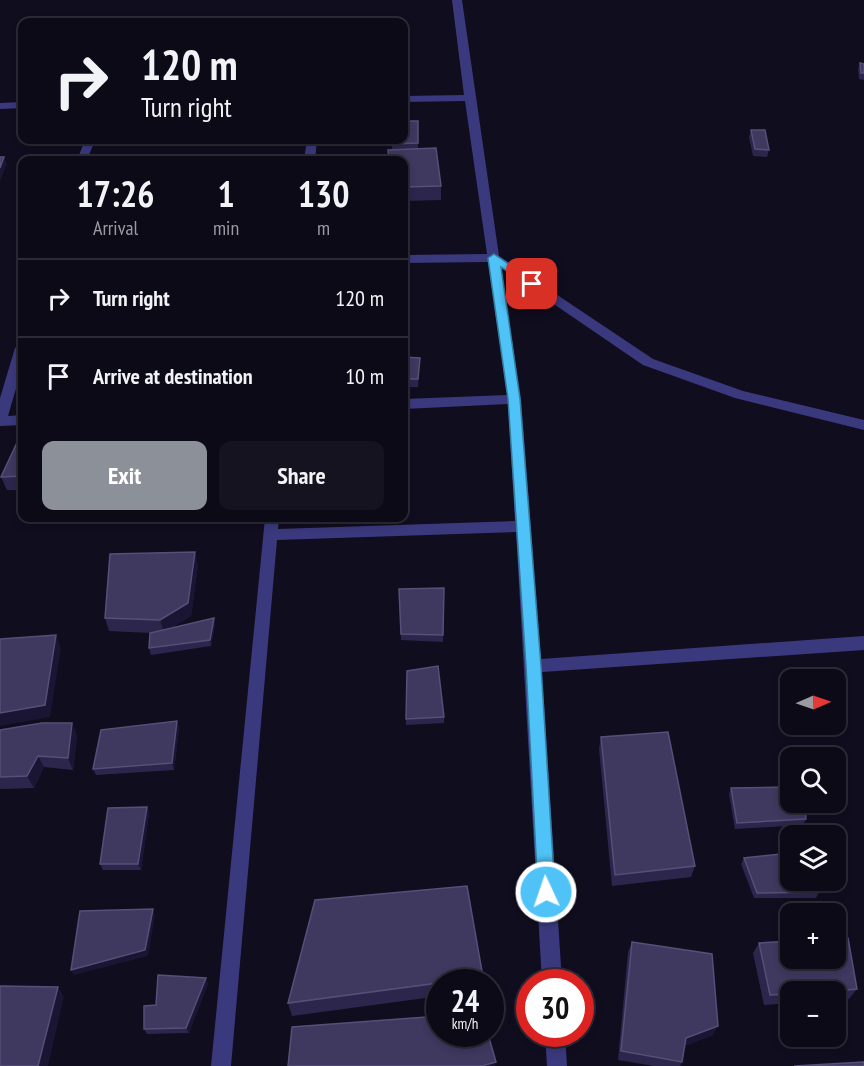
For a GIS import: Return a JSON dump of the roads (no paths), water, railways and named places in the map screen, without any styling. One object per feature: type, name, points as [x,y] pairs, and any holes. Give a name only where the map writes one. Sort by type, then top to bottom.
[{"type":"street","points":[[457,0],[514,399],[551,969]]},
{"type":"street","points":[[408,99],[470,98]]},
{"type":"street","points":[[0,106],[18,105]]},
{"type":"street","points":[[408,260],[494,258],[648,362],[740,395],[864,425]]},
{"type":"street","points":[[18,361],[0,421],[18,420]]},
{"type":"street","points":[[408,404],[514,399]]},
{"type":"street","points":[[221,1066],[271,526],[521,526]]},
{"type":"street","points":[[533,666],[864,643]]},
{"type":"street","points":[[556,1047],[557,1066]]}]
